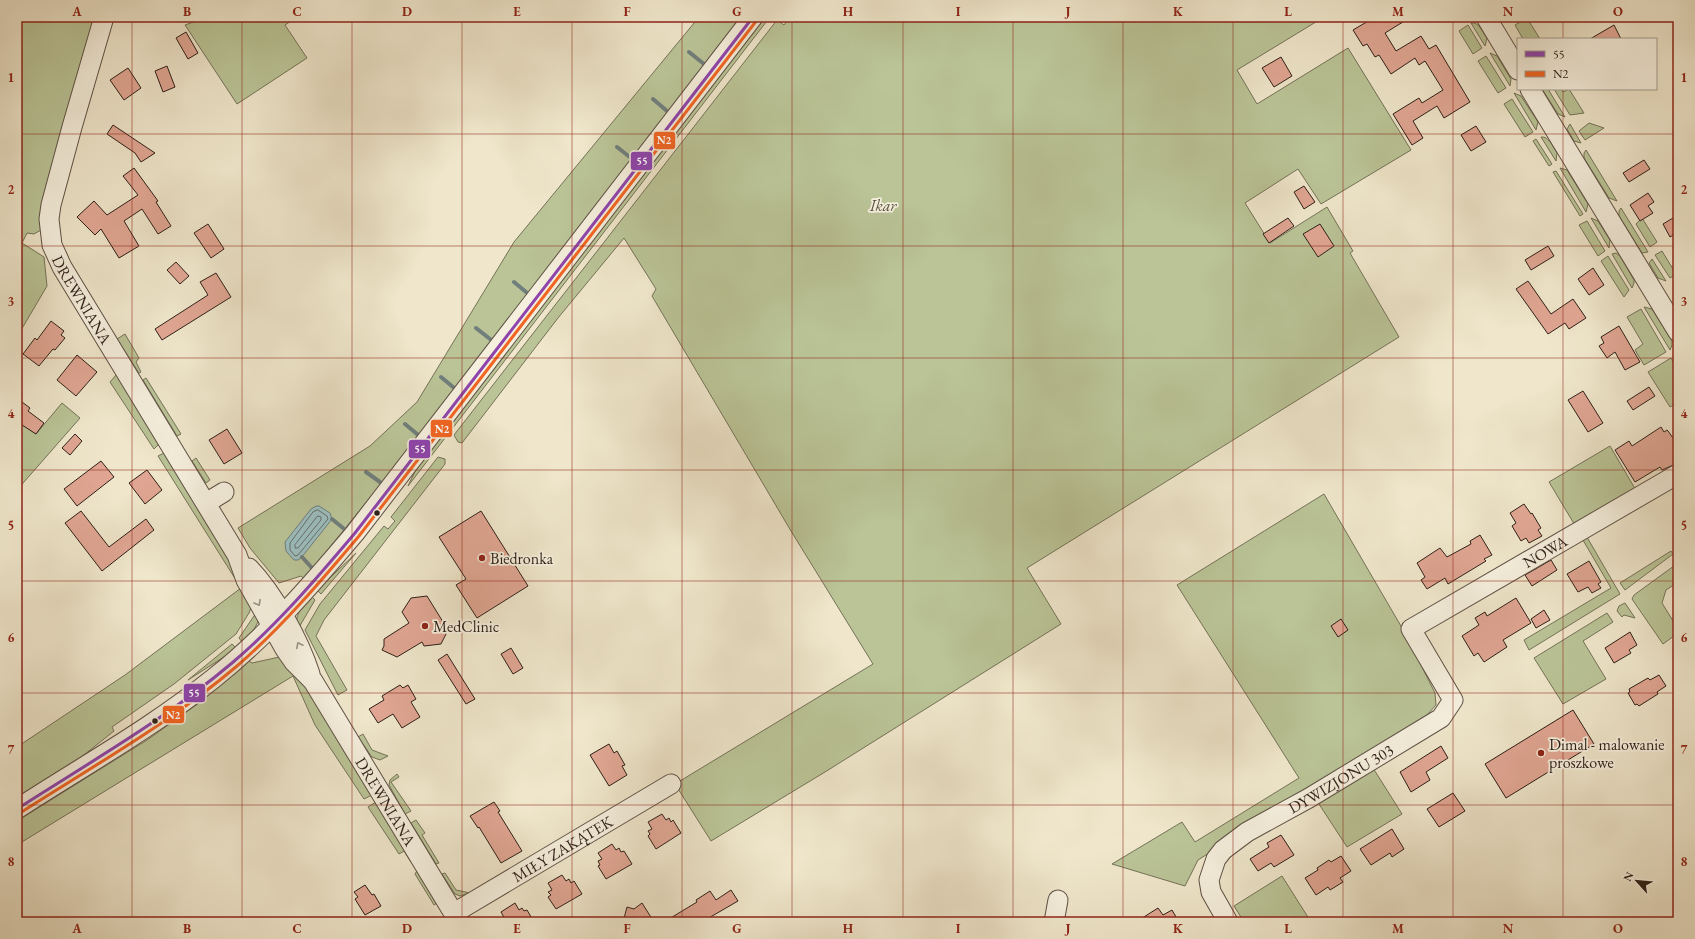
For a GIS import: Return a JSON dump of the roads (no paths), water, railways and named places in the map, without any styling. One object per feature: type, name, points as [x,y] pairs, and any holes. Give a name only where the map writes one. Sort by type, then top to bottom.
[{"type":"street","name":"DREWNIANA","points":[[104,17],[51,205],[49,218],[52,244],[62,267],[237,555],[256,575],[277,621],[305,656],[313,681],[457,918]]},
{"type":"street","points":[[17,809],[118,746],[179,705],[230,665],[277,621],[355,533],[753,17]]},
{"type":"street","points":[[1486,17],[1517,68]]},
{"type":"street","points":[[1531,90],[1678,332]]},
{"type":"street","name":"NOWA","points":[[1453,700],[1411,629],[1678,474]]},
{"type":"street","points":[[206,503],[224,492]]},
{"type":"street","name":"DYWIZJONU 303","points":[[1228,922],[1211,892],[1209,880],[1216,859],[1223,850],[1247,832],[1309,798],[1442,718],[1453,700]]},
{"type":"street","name":"MIŁY ZAKĄTEK","points":[[457,918],[671,784]]},
{"type":"street","points":[[1054,922],[1058,900]]},
{"type":"water","points":[[319,506],[330,513],[332,519],[301,558],[294,560],[286,551],[285,542],[311,509]]},
{"type":"waterway","points":[[689,52],[704,64]]},
{"type":"waterway","points":[[653,99],[667,111]]},
{"type":"waterway","points":[[617,147],[631,158]]},
{"type":"waterway","points":[[514,282],[526,292]]},
{"type":"waterway","points":[[476,328],[490,339]]},
{"type":"waterway","points":[[441,377],[453,387]]},
{"type":"waterway","points":[[405,424],[417,434]]},
{"type":"waterway","points":[[366,472],[380,482]]},
{"type":"waterway","points":[[332,519],[343,528]]},
{"type":"waterway","points":[[302,557],[312,568]]},
{"type":"place","name":"Biedronka","points":[[482,558]]},
{"type":"place","name":"MedClinic","points":[[425,626]]},
{"type":"place","name":"Dimal - malowanie proszkowe","points":[[1541,753]]},
{"type":"park label","name":"Ikar","points":[[883,205]]}]
